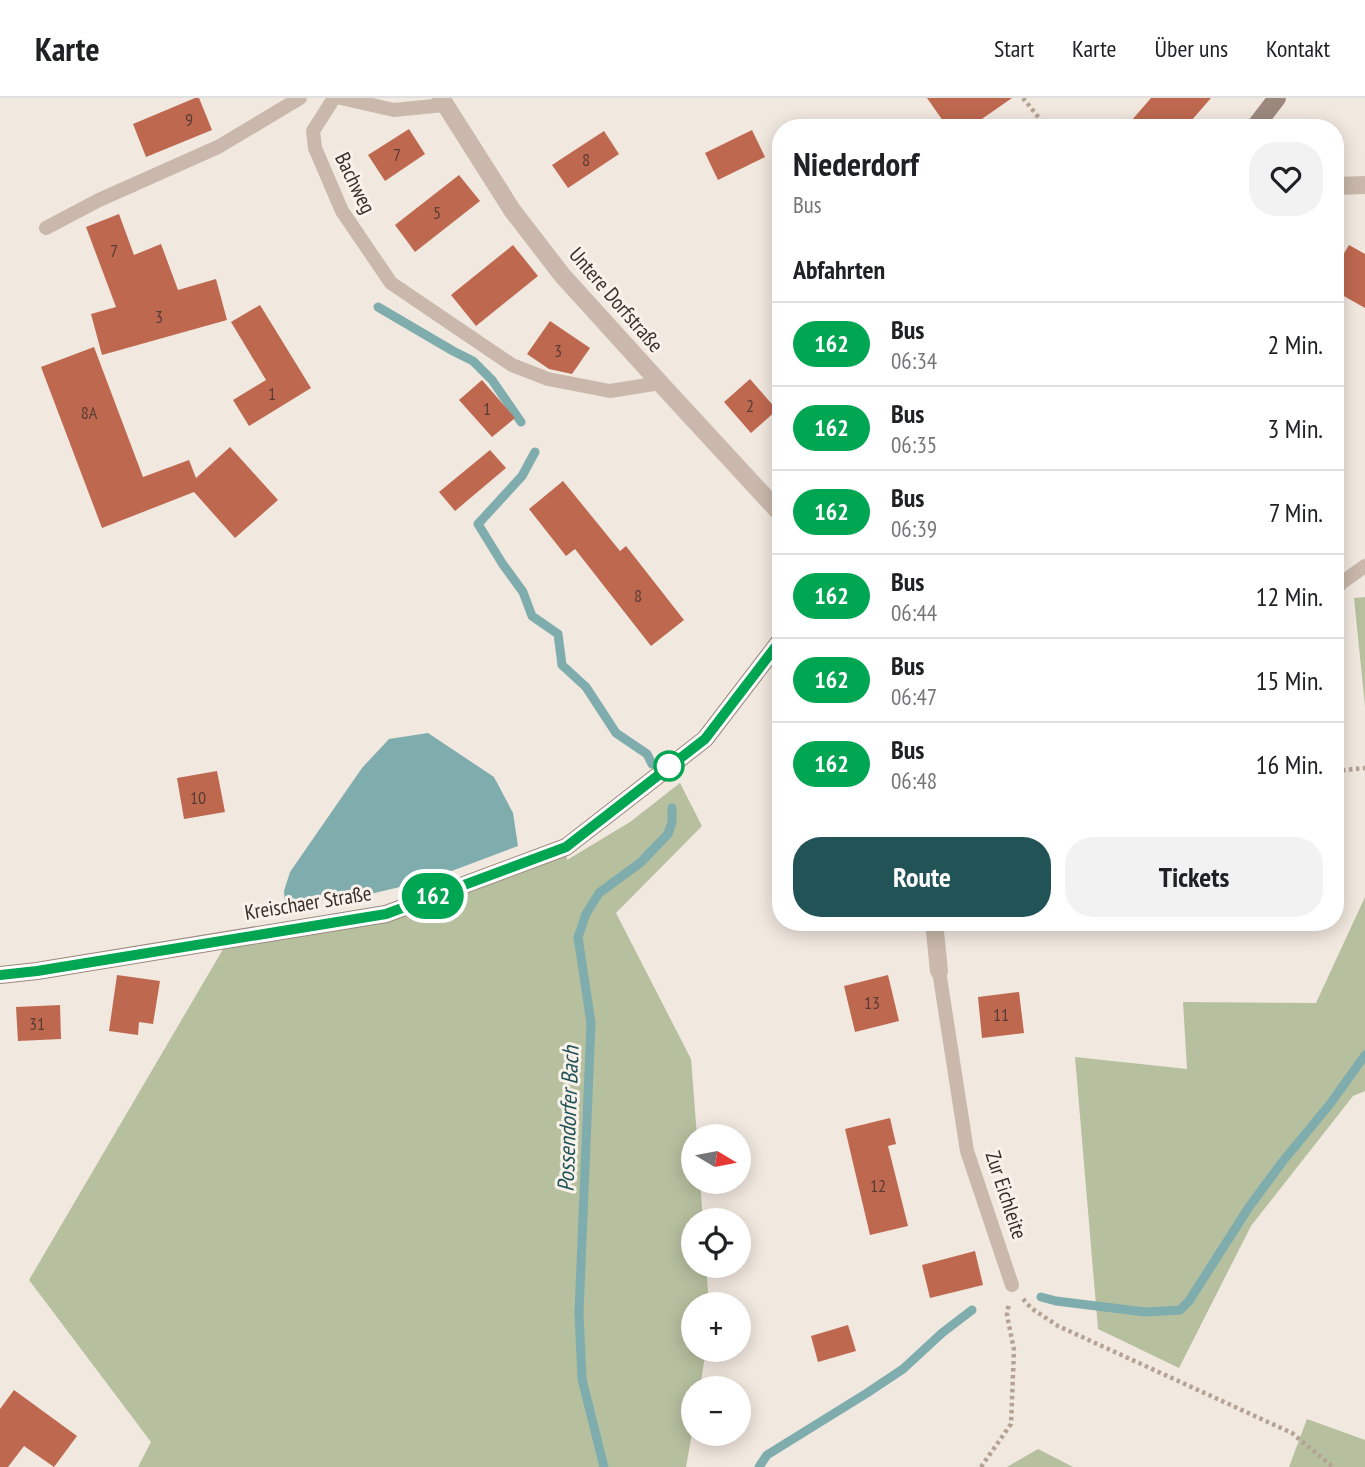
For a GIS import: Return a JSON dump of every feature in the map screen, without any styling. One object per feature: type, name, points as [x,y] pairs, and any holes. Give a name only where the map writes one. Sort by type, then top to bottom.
[{"type":"main road","points":[[1261,119],[1277,98]]},
{"type":"main road","name":"Kreischaer Straße","points":[[0,975],[386,914],[566,847],[705,739],[772,651]]},
{"type":"street","name":"Untere Dorfstraße","points":[[442,102],[512,210],[562,275],[772,504]]},
{"type":"street","points":[[1344,186],[1365,185]]},
{"type":"street","name":"Zur Eichleite","points":[[935,931],[939,971]]},
{"type":"lane","points":[[46,228],[99,200],[218,147],[300,98]]},
{"type":"lane","name":"Bachweg","points":[[334,98],[313,131],[315,148],[342,211],[391,282],[512,365],[548,379],[610,391],[660,383]]},
{"type":"lane","points":[[341,98],[394,110],[442,102]]},
{"type":"lane","points":[[1344,580],[1365,566]]},
{"type":"lane","name":"Zur Eichleite","points":[[939,971],[967,1151],[1012,1285]]},
{"type":"path","points":[[1023,98],[1040,119]]},
{"type":"path","points":[[1344,770],[1365,768]]},
{"type":"path","points":[[1012,1285],[1031,1308],[1058,1326],[1292,1433],[1333,1467]]},
{"type":"path","points":[[982,1467],[1011,1424],[1014,1350],[1007,1315],[1012,1285]]},
{"type":"green space","points":[[1365,597],[1365,706],[1354,598]]},
{"type":"green space","points":[[680,783],[702,826],[616,913],[691,1059],[696,1124],[681,1124],[681,1194],[701,1194],[702,1208],[681,1208],[681,1278],[707,1278],[708,1292],[681,1292],[681,1362],[704,1362],[702,1376],[681,1376],[681,1446],[690,1446],[686,1467],[138,1467],[151,1442],[29,1280],[229,939],[386,914],[566,847],[567,860],[630,822]]},
{"type":"green space","points":[[1365,897],[1365,1091],[1353,1096],[1251,1226],[1179,1368],[1098,1329],[1075,1057],[1187,1069],[1183,1002],[1316,1003]]},
{"type":"green space","points":[[1307,1419],[1365,1440],[1365,1467],[1289,1467]]},
{"type":"green space","points":[[1038,1449],[1073,1467],[1007,1467]]},
{"type":"water","points":[[428,733],[494,777],[513,813],[518,846],[425,881],[362,896],[285,904],[284,891],[290,872],[362,768],[389,739]]},
{"type":"building","points":[[199,98],[212,130],[146,157],[133,124]]},
{"type":"building","points":[[927,98],[1012,98],[982,119],[942,119]]},
{"type":"building","points":[[1151,98],[1211,98],[1193,119],[1133,119]]},
{"type":"building","points":[[409,129],[425,154],[385,181],[368,155]]},
{"type":"building","points":[[752,130],[765,157],[718,180],[705,153]]},
{"type":"building","points":[[604,131],[619,154],[568,188],[552,165]]},
{"type":"building","points":[[459,175],[480,201],[415,252],[395,225]]},
{"type":"building","points":[[119,214],[134,255],[161,244],[178,290],[216,279],[227,320],[102,355],[91,314],[116,307],[86,227]]},
{"type":"building","points":[[513,245],[538,276],[476,326],[451,295]]},
{"type":"building","points":[[1349,245],[1365,254],[1365,308],[1344,296],[1344,253]]},
{"type":"building","points":[[260,305],[311,388],[249,426],[233,400],[266,380],[231,322]]},
{"type":"building","points":[[550,321],[590,348],[572,374],[549,369],[527,354]]},
{"type":"building","points":[[94,347],[143,477],[189,460],[196,478],[230,447],[278,500],[235,538],[194,492],[102,528],[41,367]]},
{"type":"building","points":[[750,379],[772,404],[772,414],[751,433],[724,402]]},
{"type":"building","points":[[482,380],[515,418],[492,437],[459,400]]},
{"type":"building","points":[[490,450],[506,468],[455,511],[439,492]]},
{"type":"building","points":[[563,481],[620,551],[626,546],[684,620],[651,646],[575,549],[566,556],[529,509]]},
{"type":"building","points":[[217,771],[225,812],[184,819],[177,778]]},
{"type":"building","points":[[117,975],[160,981],[153,1024],[139,1022],[138,1035],[109,1031]]},
{"type":"building","points":[[888,975],[899,1021],[855,1032],[844,986]]},
{"type":"building","points":[[1019,992],[1024,1033],[982,1038],[978,997]]},
{"type":"building","points":[[60,1005],[61,1039],[18,1041],[16,1007]]},
{"type":"building","points":[[890,1118],[896,1144],[888,1146],[908,1226],[870,1235],[845,1129]]},
{"type":"building","points":[[975,1251],[983,1285],[930,1298],[922,1265]]},
{"type":"building","points":[[848,1325],[856,1351],[818,1362],[811,1336]]},
{"type":"building","points":[[14,1390],[77,1436],[54,1467],[24,1446],[8,1467],[0,1467],[0,1409]]},
{"type":"waterway","name":"Possendorfer Bach","points":[[378,307],[473,361],[492,380],[521,422]]},
{"type":"waterway","name":"Possendorfer Bach","points":[[535,452],[522,476],[478,524],[523,592],[532,616],[558,634],[562,665],[586,687],[616,733],[647,754],[652,764]]},
{"type":"waterway","name":"Possendorfer Bach","points":[[604,1467],[582,1379],[579,1313],[591,1023],[578,937],[586,914],[599,893],[640,863],[668,834],[672,822],[672,808]]},
{"type":"waterway","points":[[1041,1297],[1145,1312],[1180,1310],[1189,1301],[1249,1207],[1365,1055]]},
{"type":"waterway","points":[[759,1467],[767,1455],[903,1369],[972,1310]]},
{"type":"bus line","name":"162","points":[[0,975],[386,914],[566,847],[705,739],[772,651]]}]
